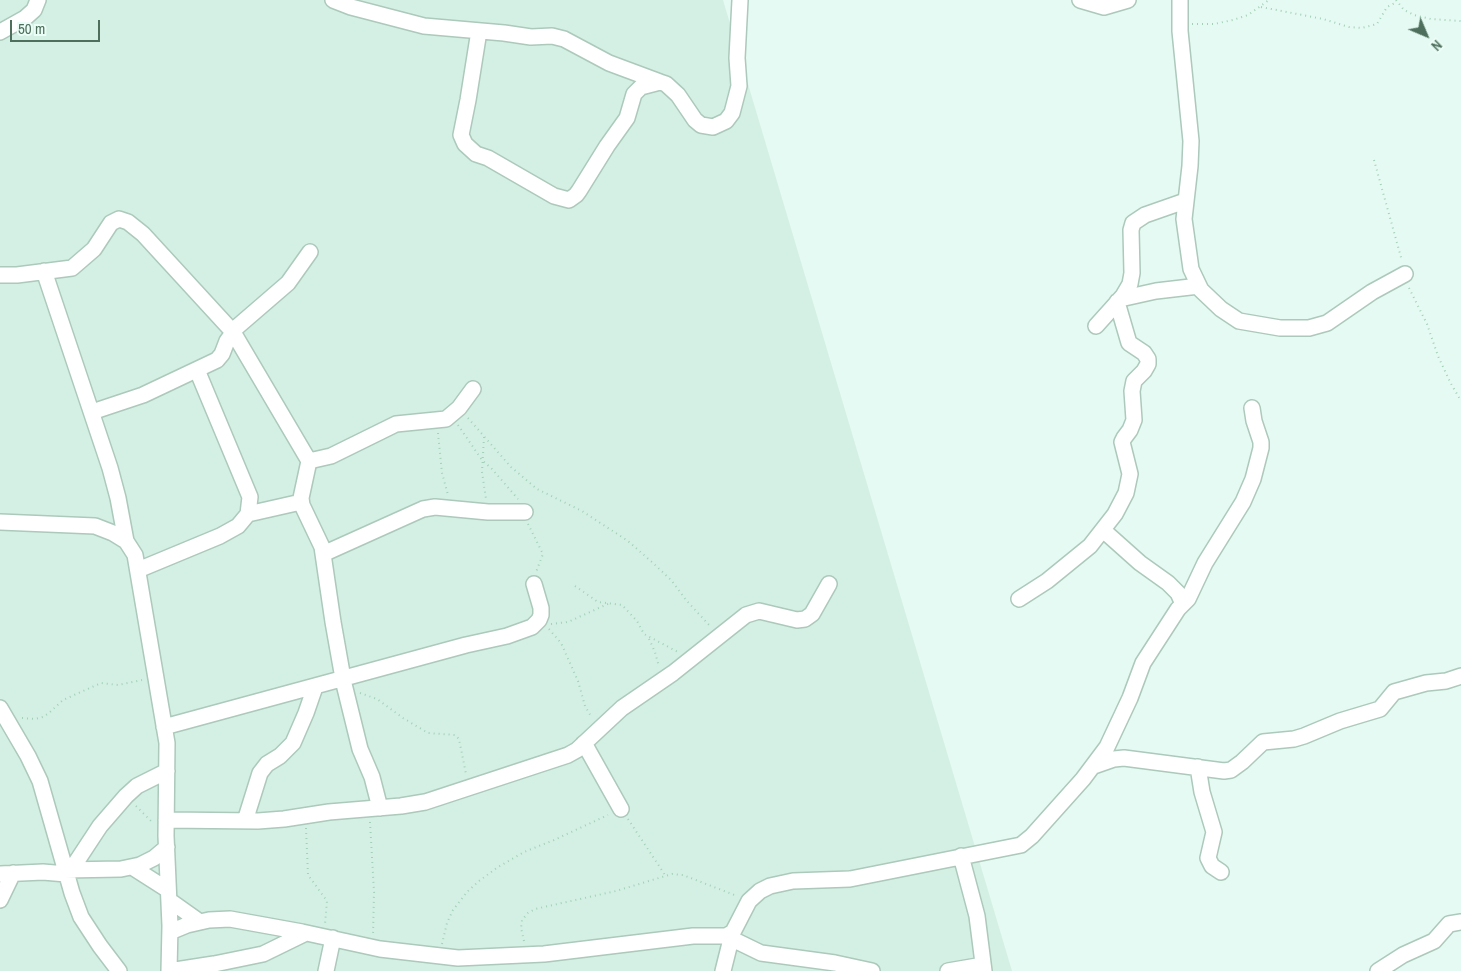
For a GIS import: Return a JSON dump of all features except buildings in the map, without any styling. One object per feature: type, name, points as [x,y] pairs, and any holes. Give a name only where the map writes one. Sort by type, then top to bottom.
[{"type":"street","points":[[0,32],[25,18],[34,10],[38,0]]},
{"type":"street","points":[[332,0],[351,8],[424,26],[479,30],[531,37],[552,36],[564,39],[610,63],[666,84],[673,90],[695,120],[701,125],[712,127],[726,121],[732,113],[739,86],[737,58],[740,0]]},
{"type":"street","points":[[1080,0],[1104,7],[1128,0]]},
{"type":"street","points":[[1180,0],[1180,24],[1191,140],[1184,219],[1187,252],[1191,270],[1199,286],[1221,309],[1239,321],[1294,329],[1309,328],[1327,323],[1372,292],[1405,274]]},
{"type":"street","points":[[479,30],[461,134],[465,144],[476,154],[488,158],[561,199],[571,199],[579,191],[627,118],[636,91],[641,87],[660,82]]},
{"type":"street","points":[[1096,326],[1119,301],[1130,284],[1133,223],[1145,215],[1185,201]]},
{"type":"street","points":[[0,275],[17,275],[72,268],[94,249],[111,223],[119,219],[128,222],[143,234],[233,332],[309,461],[300,498],[322,547],[343,682],[360,749],[372,777],[375,808]]},
{"type":"street","points":[[92,412],[143,395],[217,360],[222,354],[226,341],[237,327],[288,283],[310,252]]},
{"type":"street","points":[[44,271],[110,468],[126,541]]},
{"type":"street","points":[[1132,273],[1156,291]]},
{"type":"street","points":[[1119,301],[1156,291],[1199,286]]},
{"type":"street","points":[[1019,599],[1046,581],[1090,546],[1115,514],[1126,493],[1130,474],[1122,442],[1134,420],[1132,391],[1134,381],[1148,364],[1146,355],[1127,340],[1119,301]]},
{"type":"street","points":[[138,570],[220,536],[238,526],[248,514],[250,498],[197,370]]},
{"type":"street","points":[[309,461],[331,456],[396,424],[449,415],[473,389]]},
{"type":"street","points":[[723,971],[728,937],[733,932],[749,901],[760,891],[770,886],[793,881],[850,880],[1021,845],[1044,823],[1094,766],[1111,738],[1130,698],[1143,663],[1188,599],[1205,563],[1243,502],[1254,479],[1261,448],[1252,408]]},
{"type":"street","points":[[248,514],[301,502]]},
{"type":"street","points":[[323,554],[423,509],[435,507],[488,512],[525,512]]},
{"type":"street","points":[[106,530],[122,516]]},
{"type":"street","points":[[0,522],[95,526],[113,533],[126,541],[136,555],[167,743],[166,820],[170,932],[169,971],[262,954],[306,933]]},
{"type":"street","points":[[1103,530],[1140,563],[1168,583],[1178,593],[1183,604]]},
{"type":"street","points":[[164,727],[260,700],[343,682],[466,645],[507,636],[532,627],[541,616],[541,608],[534,584]]},
{"type":"street","points":[[166,820],[245,821],[306,817],[329,812],[425,802],[568,755],[577,750],[622,708],[660,682],[736,622],[752,612],[765,611],[797,620],[806,618],[812,614],[829,584]]},
{"type":"street","points":[[1094,766],[1114,759],[1124,758],[1224,771],[1231,770],[1263,742],[1294,739],[1304,736],[1340,721],[1380,709],[1394,692],[1461,676]]},
{"type":"street","points":[[245,821],[260,773],[267,764],[280,756],[293,743],[315,687]]},
{"type":"street","points":[[2,711],[7,733],[40,781],[81,917],[119,971]]},
{"type":"street","points":[[584,743],[621,809]]},
{"type":"street","points":[[1198,767],[1202,792],[1214,832],[1208,858],[1212,866],[1221,872]]},
{"type":"street","points":[[67,871],[100,826],[126,796],[137,786],[167,771]]},
{"type":"street","points":[[0,900],[6,874],[122,869],[140,864],[167,849]]},
{"type":"street","points":[[948,971],[984,968],[977,916],[961,856]]},
{"type":"street","points":[[140,864],[168,895],[200,922]]},
{"type":"street","points":[[742,915],[750,949]]},
{"type":"street","points":[[170,932],[200,922],[230,919],[373,947],[440,964],[458,958],[488,964],[527,955],[693,936],[728,937],[750,949],[798,965],[835,964],[872,971]]},
{"type":"street","points":[[1378,971],[1403,955],[1434,941],[1449,924],[1461,922]]},
{"type":"street","points":[[326,971],[328,938]]},
{"type":"path","points":[[1180,24],[1214,24],[1233,20],[1248,15],[1269,0]]},
{"type":"path","points":[[1261,7],[1323,19],[1349,27],[1362,28],[1376,24],[1389,4],[1397,1],[1404,10],[1414,15],[1431,19],[1461,21]]},
{"type":"path","points":[[449,415],[484,437],[511,467],[537,489],[582,511],[634,547],[672,581],[708,624],[723,634]]},
{"type":"path","points":[[449,415],[482,460],[520,502],[533,536],[543,554],[535,573],[534,584]]},
{"type":"path","points":[[449,415],[442,473],[450,508]]},
{"type":"path","points":[[484,437],[482,460],[483,488],[488,512]]},
{"type":"path","points":[[575,586],[598,602],[612,602],[622,605],[637,621],[644,634],[691,658]]},
{"type":"path","points":[[599,728],[589,714],[578,682],[560,643],[545,625],[568,622],[612,602]]},
{"type":"path","points":[[648,637],[658,664],[660,682]]},
{"type":"path","points":[[2,711],[35,719],[49,713],[63,700],[100,684],[118,686],[156,675]]},
{"type":"path","points":[[343,682],[364,695],[377,699],[428,733],[451,734],[457,737],[469,788]]},
{"type":"path","points":[[126,796],[167,849]]},
{"type":"path","points":[[373,947],[375,808]]},
{"type":"path","points":[[440,964],[443,937],[453,910],[467,892],[479,881],[524,852],[621,809],[665,875]]},
{"type":"path","points":[[306,817],[308,875],[327,901],[328,938]]},
{"type":"path","points":[[527,955],[522,920],[528,912],[616,891],[665,875],[683,875],[749,901]]},
{"type":"shaded area","points":[[0,0],[723,0],[1012,971],[0,971]]}]
